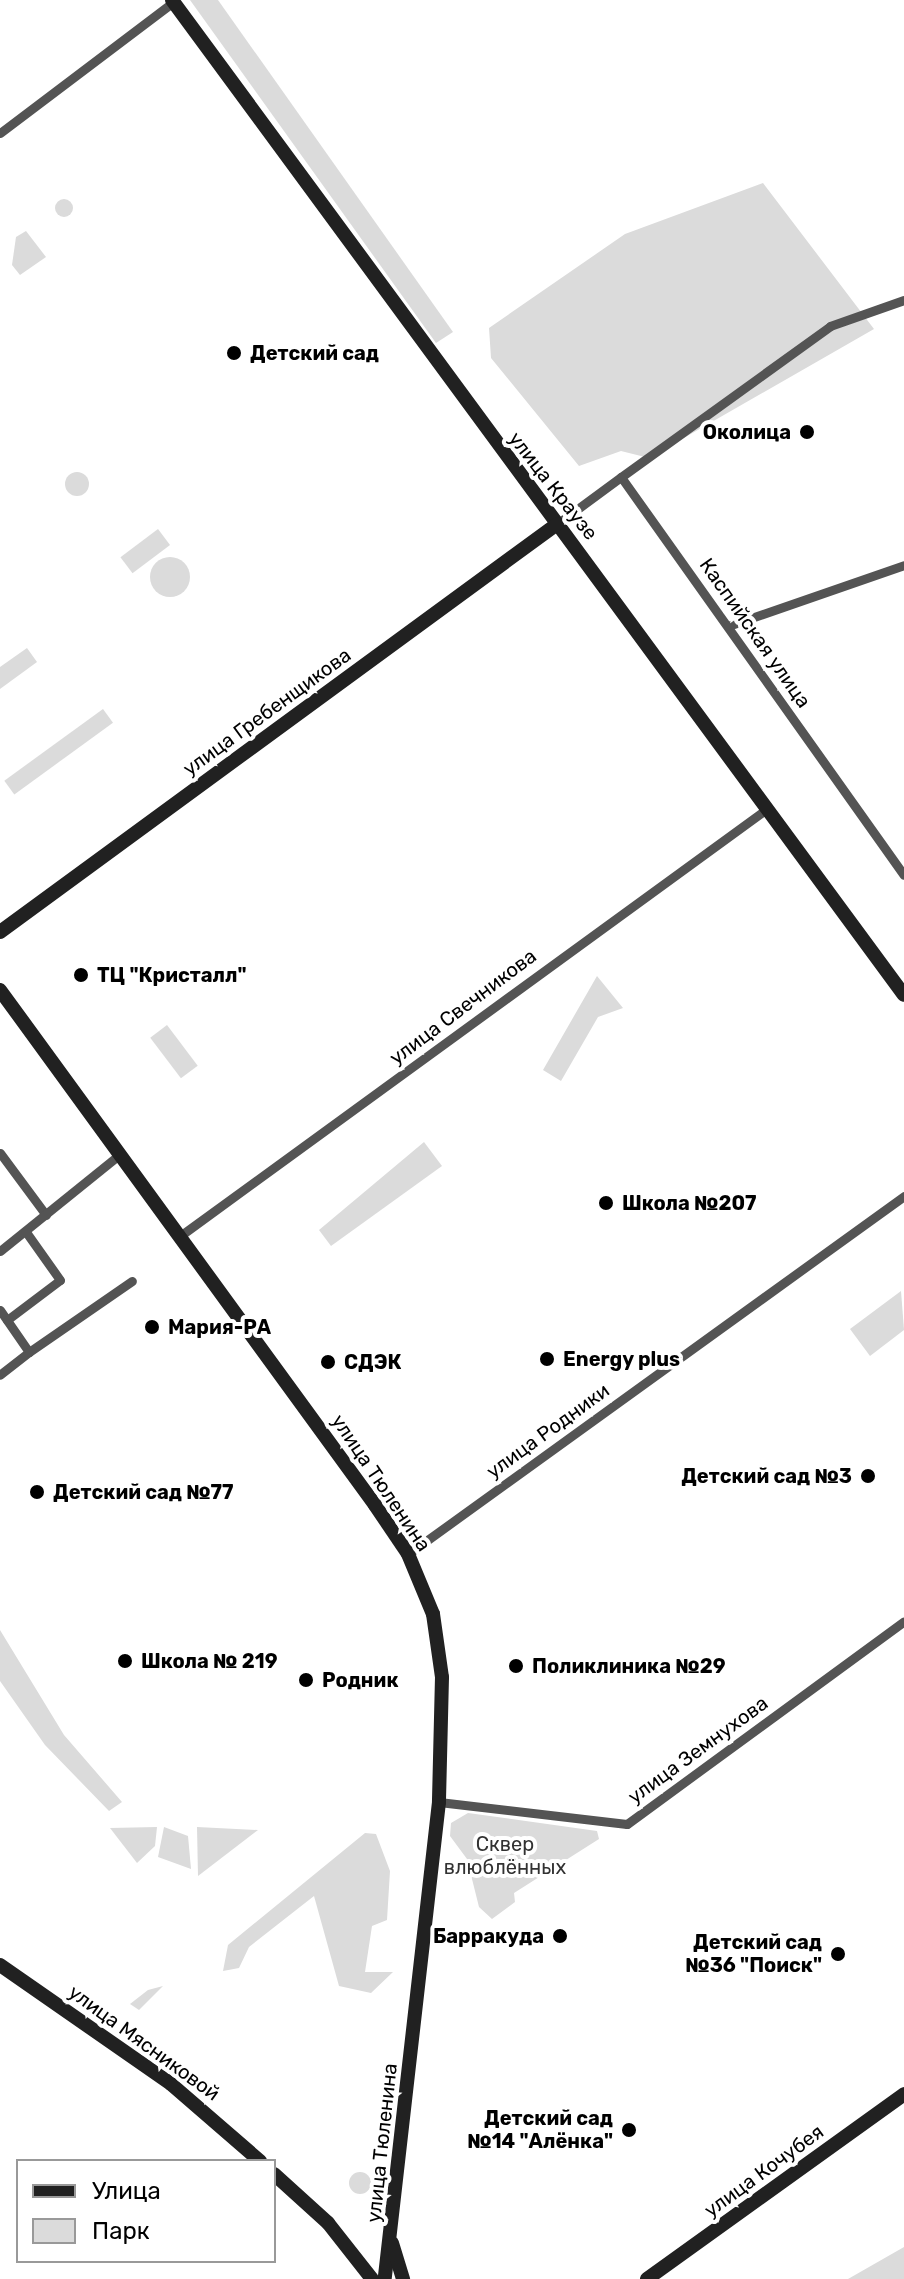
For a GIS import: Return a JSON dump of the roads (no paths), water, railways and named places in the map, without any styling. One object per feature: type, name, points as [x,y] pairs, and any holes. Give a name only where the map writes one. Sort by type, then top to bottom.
[{"type":"street","points":[[0,133],[172,1]]},
{"type":"street","name":"улица Краузе","points":[[172,1],[904,995]]},
{"type":"street","points":[[557,524],[830,326],[904,300]]},
{"type":"street","name":"Каспийская улица","points":[[621,477],[904,875]]},
{"type":"street","name":"улица Гребенщикова","points":[[0,932],[557,524]]},
{"type":"street","points":[[728,626],[904,565]]},
{"type":"street","name":"улица Свечникова","points":[[180,1236],[768,807]]},
{"type":"street","name":"улица Тюленина","points":[[0,990],[408,1554],[433,1614],[442,1677],[439,1802],[391,2239]]},
{"type":"street","points":[[0,1153],[46,1215]]},
{"type":"street","points":[[0,1251],[120,1154]]},
{"type":"street","name":"улица Родники","points":[[408,1554],[904,1196]]},
{"type":"street","points":[[7,1320],[60,1280],[26,1232]]},
{"type":"street","points":[[0,1375],[29,1352],[47,1347],[132,1281]]},
{"type":"street","points":[[0,1310],[29,1352]]},
{"type":"street","name":"улица Земнухова","points":[[439,1802],[627,1824],[904,1621]]},
{"type":"street","name":"улица Мясниковой","points":[[0,1965],[171,2084],[258,2159]]},
{"type":"street","name":"улица Кочубея","points":[[647,2279],[904,2094]]},
{"type":"street","points":[[276,2176],[328,2223],[372,2279]]},
{"type":"street","points":[[385,2279],[391,2239]]},
{"type":"street","points":[[391,2239],[403,2279]]},
{"type":"place","name":"Детский сад","points":[[234,353]]},
{"type":"place","name":"Околица","points":[[807,432]]},
{"type":"place","name":"ТЦ \"Кристалл\"","points":[[81,975]]},
{"type":"place","name":"Школа №207","points":[[606,1203]]},
{"type":"place","name":"Мария-РА","points":[[152,1327]]},
{"type":"place","name":"Energy plus","points":[[547,1359]]},
{"type":"place","name":"СДЭК","points":[[328,1362]]},
{"type":"place","name":"Детский сад №3","points":[[868,1476]]},
{"type":"place","name":"Детский сад №77","points":[[37,1492]]},
{"type":"place","name":"Школа № 219","points":[[125,1661]]},
{"type":"place","name":"Поликлиника №29","points":[[516,1666]]},
{"type":"place","name":"Родник","points":[[306,1680]]},
{"type":"place","name":"Барракуда","points":[[560,1936]]},
{"type":"place","name":"Детский сад №36 \"Поиск\"","points":[[838,1954]]},
{"type":"place","name":"Детский сад №14 \"Алёнка\"","points":[[629,2130]]},
{"type":"park label","name":"Сквер влюблённых","points":[[505,1856]]}]
